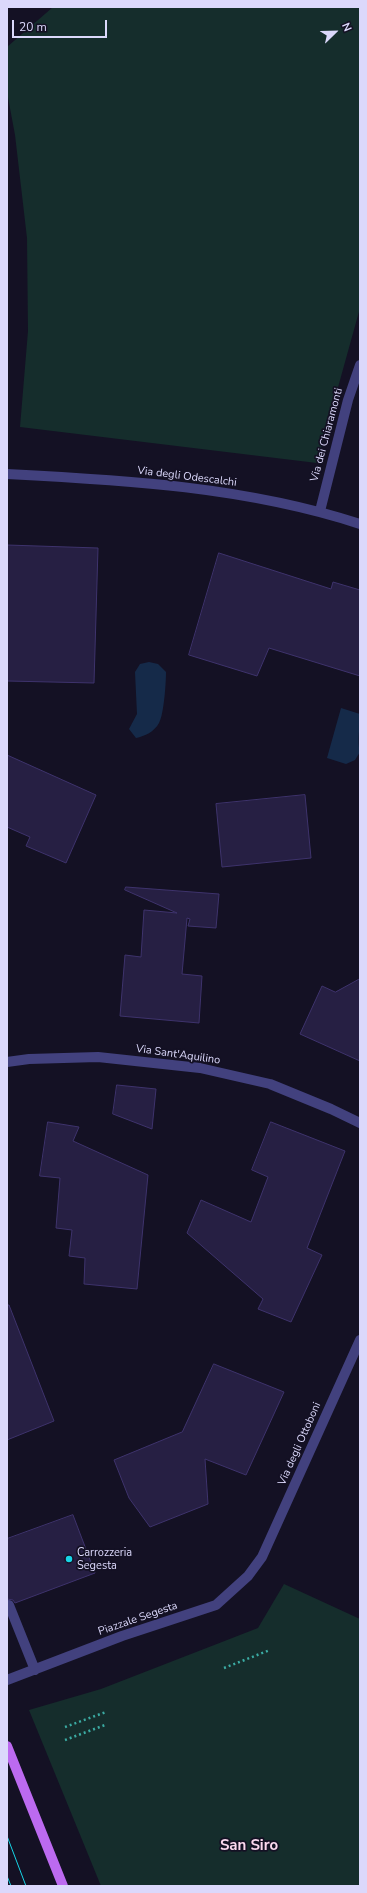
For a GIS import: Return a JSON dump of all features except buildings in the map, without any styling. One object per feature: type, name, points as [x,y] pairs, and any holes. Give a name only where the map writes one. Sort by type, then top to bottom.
[{"type":"main road","points":[[7,1746],[63,1886]]},
{"type":"street","name":"Via dei Chiaramonti","points":[[320,511],[348,400],[360,365]]},
{"type":"street","name":"Via degli Odescalchi","points":[[7,474],[102,478],[211,490],[320,511],[360,524]]},
{"type":"street","name":"Via Sant'Aquilino","points":[[7,1062],[29,1059],[98,1057],[200,1068],[270,1084],[331,1109],[360,1123]]},
{"type":"street","name":"Via degli Ottoboni","points":[[262,1557],[360,1340]]},
{"type":"street","name":"Piazzale Segesta","points":[[7,1680],[122,1636],[216,1605],[248,1576],[262,1557]]},
{"type":"street","points":[[9,1606],[35,1670]]},
{"type":"path","points":[[224,1668],[270,1650]]},
{"type":"path","points":[[65,1727],[106,1712]]},
{"type":"path","points":[[65,1740],[105,1725]]},
{"type":"green space","points":[[53,7],[360,7],[360,308],[317,463],[20,427],[28,331],[27,238],[15,135],[7,92],[7,47]]},
{"type":"green space","points":[[284,1584],[360,1619],[360,1886],[101,1886],[29,1710],[101,1689],[258,1628]]},
{"type":"water","points":[[149,662],[158,664],[166,672],[161,719],[155,729],[136,738],[129,729],[137,714],[135,672],[140,664]]},
{"type":"water","points":[[341,708],[360,714],[360,752],[355,760],[346,764],[327,758]]},
{"type":"tram line","points":[[7,1836],[26,1886]]},
{"type":"tram line","points":[[7,1876],[11,1886]]},
{"type":"place","name":"Carrozzeria Segesta","points":[[69,1559]]},
{"type":"district","name":"San Siro","points":[[249,1846]]}]
